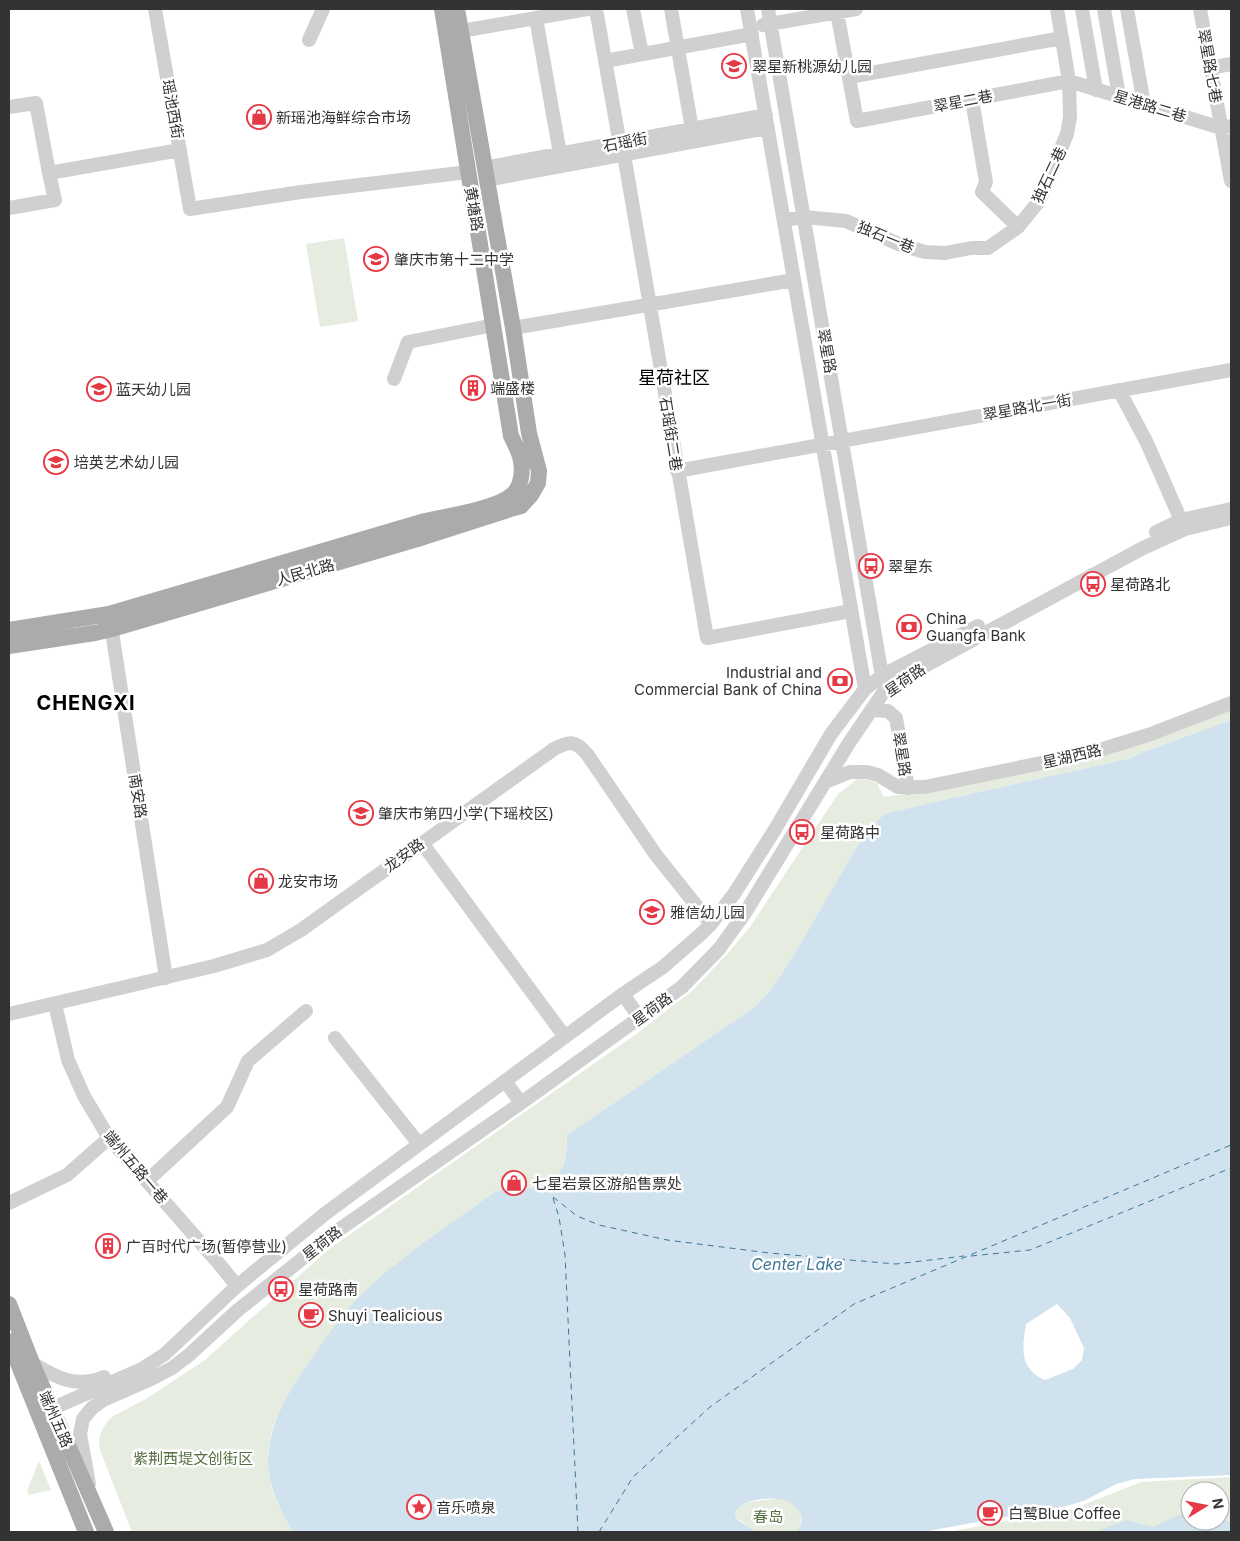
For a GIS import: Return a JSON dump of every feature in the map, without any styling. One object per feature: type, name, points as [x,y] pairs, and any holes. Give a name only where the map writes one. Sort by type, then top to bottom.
[{"type":"main road","name":"黄塘路","points":[[442,9],[511,436],[521,460],[522,469],[519,486],[513,494]]},
{"type":"main road","name":"黄塘路","points":[[457,9],[513,328],[529,434]]},
{"type":"main road","name":"人民北路","points":[[9,630],[110,621],[424,537],[521,506],[531,495],[538,483],[539,477],[529,434]]},
{"type":"main road","name":"人民北路","points":[[9,646],[95,633],[110,621],[425,521],[500,502],[513,494]]},
{"type":"main road","name":"端州五路","points":[[9,1304],[32,1363],[45,1412],[86,1532]]},
{"type":"main road","name":"端州五路","points":[[9,1341],[93,1500],[106,1532]]},
{"type":"street","name":"瑶池西街","points":[[155,9],[190,209],[300,192],[468,172]]},
{"type":"street","points":[[309,40],[323,9]]},
{"type":"street","points":[[461,30],[586,9]]},
{"type":"street","name":"石瑶街二巷","points":[[596,9],[618,139],[623,148],[707,638],[851,611]]},
{"type":"street","points":[[633,9],[642,54]]},
{"type":"street","points":[[671,9],[692,129]]},
{"type":"street","name":"翠星路","points":[[747,9],[865,689]]},
{"type":"street","name":"翠星路","points":[[768,9],[880,655],[883,693]]},
{"type":"street","points":[[605,61],[678,48],[751,31],[770,24],[856,9]]},
{"type":"street","name":"独石二巷","points":[[988,248],[1018,227],[1039,202],[1068,134],[1070,117],[1069,81],[1057,9]]},
{"type":"street","points":[[1082,9],[1096,90]]},
{"type":"street","points":[[1104,9],[1119,96]]},
{"type":"street","points":[[1127,9],[1144,104]]},
{"type":"street","name":"翠星路七巷","points":[[1204,9],[1210,68],[1226,127],[1231,182]]},
{"type":"street","points":[[838,12],[849,77],[1062,38]]},
{"type":"street","points":[[536,18],[560,154]]},
{"type":"street","points":[[1210,68],[1231,64]]},
{"type":"street","name":"翠星二巷","points":[[849,77],[857,121],[1069,81]]},
{"type":"street","name":"星港路二巷","points":[[1069,81],[1226,127]]},
{"type":"street","points":[[972,100],[986,182],[982,192],[1018,227]]},
{"type":"street","points":[[9,107],[36,103],[55,200],[9,208]]},
{"type":"street","name":"石瑶街","points":[[485,174],[560,154],[623,148],[692,129],[767,122]]},
{"type":"street","name":"石瑶街","points":[[485,174],[767,122]]},
{"type":"street","points":[[49,173],[180,150]]},
{"type":"street","name":"独石一巷","points":[[784,220],[804,216],[846,221],[901,245],[925,252],[945,253],[971,248],[988,248]]},
{"type":"street","points":[[513,328],[794,280]]},
{"type":"street","points":[[394,379],[408,342],[494,325]]},
{"type":"street","name":"翠星路北一街","points":[[677,470],[1231,370]]},
{"type":"street","points":[[1119,390],[1147,443],[1183,525]]},
{"type":"street","name":"星荷路","points":[[45,1412],[142,1369],[165,1354],[237,1286],[326,1213],[663,966],[701,934],[734,894],[831,734],[865,689],[883,675],[1146,536],[1231,509]]},
{"type":"street","name":"星荷路","points":[[93,1500],[80,1434],[83,1419],[92,1408],[103,1400],[172,1368],[238,1310],[337,1231],[521,1103],[682,987],[719,949],[745,913],[848,743],[883,693],[908,674],[1183,525],[1231,518]]},
{"type":"street","name":"南安路","points":[[110,621],[166,978]]},
{"type":"street","points":[[860,659],[880,655]]},
{"type":"street","name":"星湖西路","points":[[908,788],[1090,753],[1151,734],[1231,703]]},
{"type":"street","name":"翠星路","points":[[872,710],[888,711],[896,718],[908,788]]},
{"type":"street","points":[[831,734],[848,743]]},
{"type":"street","name":"龙安路","points":[[9,1014],[214,966],[267,950],[284,942],[564,743],[572,742],[581,746],[656,855],[710,924]]},
{"type":"street","points":[[824,782],[850,772],[867,772],[878,775],[898,787],[908,788]]},
{"type":"street","points":[[422,843],[565,1037]]},
{"type":"street","points":[[623,994],[639,1017]]},
{"type":"street","name":"端州五路一巷","points":[[55,1004],[68,1060],[84,1096],[109,1138],[237,1286]]},
{"type":"street","points":[[147,1181],[227,1107],[248,1061],[306,1011]]},
{"type":"street","points":[[335,1038],[419,1144]]},
{"type":"street","points":[[505,1081],[521,1103]]},
{"type":"street","points":[[9,1203],[67,1175],[109,1138]]},
{"type":"street","points":[[32,1363],[67,1381],[87,1383],[165,1354]]},
{"type":"green space","points":[[344,238],[358,321],[320,327],[306,244]]},
{"type":"green space","name":"紫荆西堤文创街区","points":[[1231,709],[1231,720],[1138,754],[1132,758],[948,799],[882,816],[858,845],[792,958],[771,990],[755,1007],[567,1135],[564,1162],[557,1176],[551,1182],[533,1188],[509,1187],[494,1193],[443,1228],[406,1257],[368,1288],[349,1308],[292,1388],[280,1411],[271,1435],[268,1462],[272,1490],[293,1532],[132,1532],[100,1450],[99,1439],[107,1422],[113,1416],[146,1399],[205,1360],[329,1249],[635,1035],[693,990],[750,927],[838,794],[857,779],[877,783],[884,797],[903,794],[1076,758]]},
{"type":"green space","points":[[39,1461],[51,1490],[29,1495],[27,1491]]},
{"type":"green space","points":[[1231,1477],[1231,1532],[948,1532],[1073,1509],[1141,1482]]},
{"type":"green space","name":"春岛","points":[[778,1499],[790,1501],[800,1511],[801,1524],[796,1532],[761,1533],[750,1529],[735,1515],[735,1510],[739,1506],[747,1503]]},
{"type":"water","name":"Center Lake","points":[[1231,720],[1231,1475],[1135,1479],[1116,1484],[1086,1500],[1067,1506],[922,1532],[796,1532],[802,1520],[795,1506],[786,1501],[764,1499],[743,1505],[737,1510],[735,1515],[736,1518],[756,1532],[293,1532],[279,1507],[270,1480],[268,1461],[272,1434],[280,1410],[300,1375],[343,1315],[367,1289],[413,1251],[495,1192],[509,1187],[533,1188],[551,1182],[557,1176],[564,1162],[567,1135],[755,1007],[771,990],[792,958],[858,845],[882,816],[948,799],[1132,758],[1138,754]],"holes":[[[1057,1304],[1070,1318],[1084,1348],[1082,1360],[1073,1369],[1045,1380],[1030,1370],[1024,1357],[1026,1324]]]},
{"type":"water","points":[[1180,1515],[1180,1531],[1230,1531],[1230,1522],[1231,1532],[1100,1532],[1125,1520],[1153,1527]]},
{"type":"ferry route","points":[[599,1532],[633,1477],[710,1407],[854,1304],[1231,1145]]},
{"type":"ferry route","points":[[971,1256],[1030,1250],[1231,1168]]},
{"type":"ferry route","points":[[553,1197],[577,1216],[599,1225],[667,1240],[769,1253],[896,1264],[964,1256]]},
{"type":"ferry route","points":[[553,1198],[559,1217],[565,1255],[578,1532]]},
{"type":"place","name":"翠星新桃源幼儿园","points":[[734,66]]},
{"type":"place","name":"新瑶池海鲜综合市场","points":[[259,117]]},
{"type":"place","name":"肇庆市第十二中学","points":[[376,259]]},
{"type":"place","name":"端盛楼","points":[[473,388]]},
{"type":"place","name":"蓝天幼儿园","points":[[99,389]]},
{"type":"place","name":"培英艺术幼儿园","points":[[56,462]]},
{"type":"place","name":"翠星东","points":[[871,566]]},
{"type":"place","name":"星荷路北","points":[[1093,584]]},
{"type":"place","name":"China Guangfa Bank","points":[[909,627]]},
{"type":"place","name":"Industrial and Commercial Bank of China","points":[[840,681]]},
{"type":"place","name":"肇庆市第四小学(下瑶校区)","points":[[361,813]]},
{"type":"place","name":"星荷路中","points":[[802,832]]},
{"type":"place","name":"龙安市场","points":[[261,881]]},
{"type":"place","name":"雅信幼儿园","points":[[652,912]]},
{"type":"place","name":"七星岩景区游船售票处","points":[[514,1183]]},
{"type":"place","name":"广百时代广场(暂停营业)","points":[[108,1246]]},
{"type":"place","name":"星荷路南","points":[[281,1289]]},
{"type":"place","name":"Shuyi Tealicious","points":[[311,1315]]},
{"type":"place","name":"音乐喷泉","points":[[419,1507]]},
{"type":"place","name":"白鹭Blue Coffee","points":[[990,1513]]},
{"type":"district","name":"星荷社区","points":[[674,377]]},
{"type":"district","name":"CHENGXI","points":[[86,703]]}]
